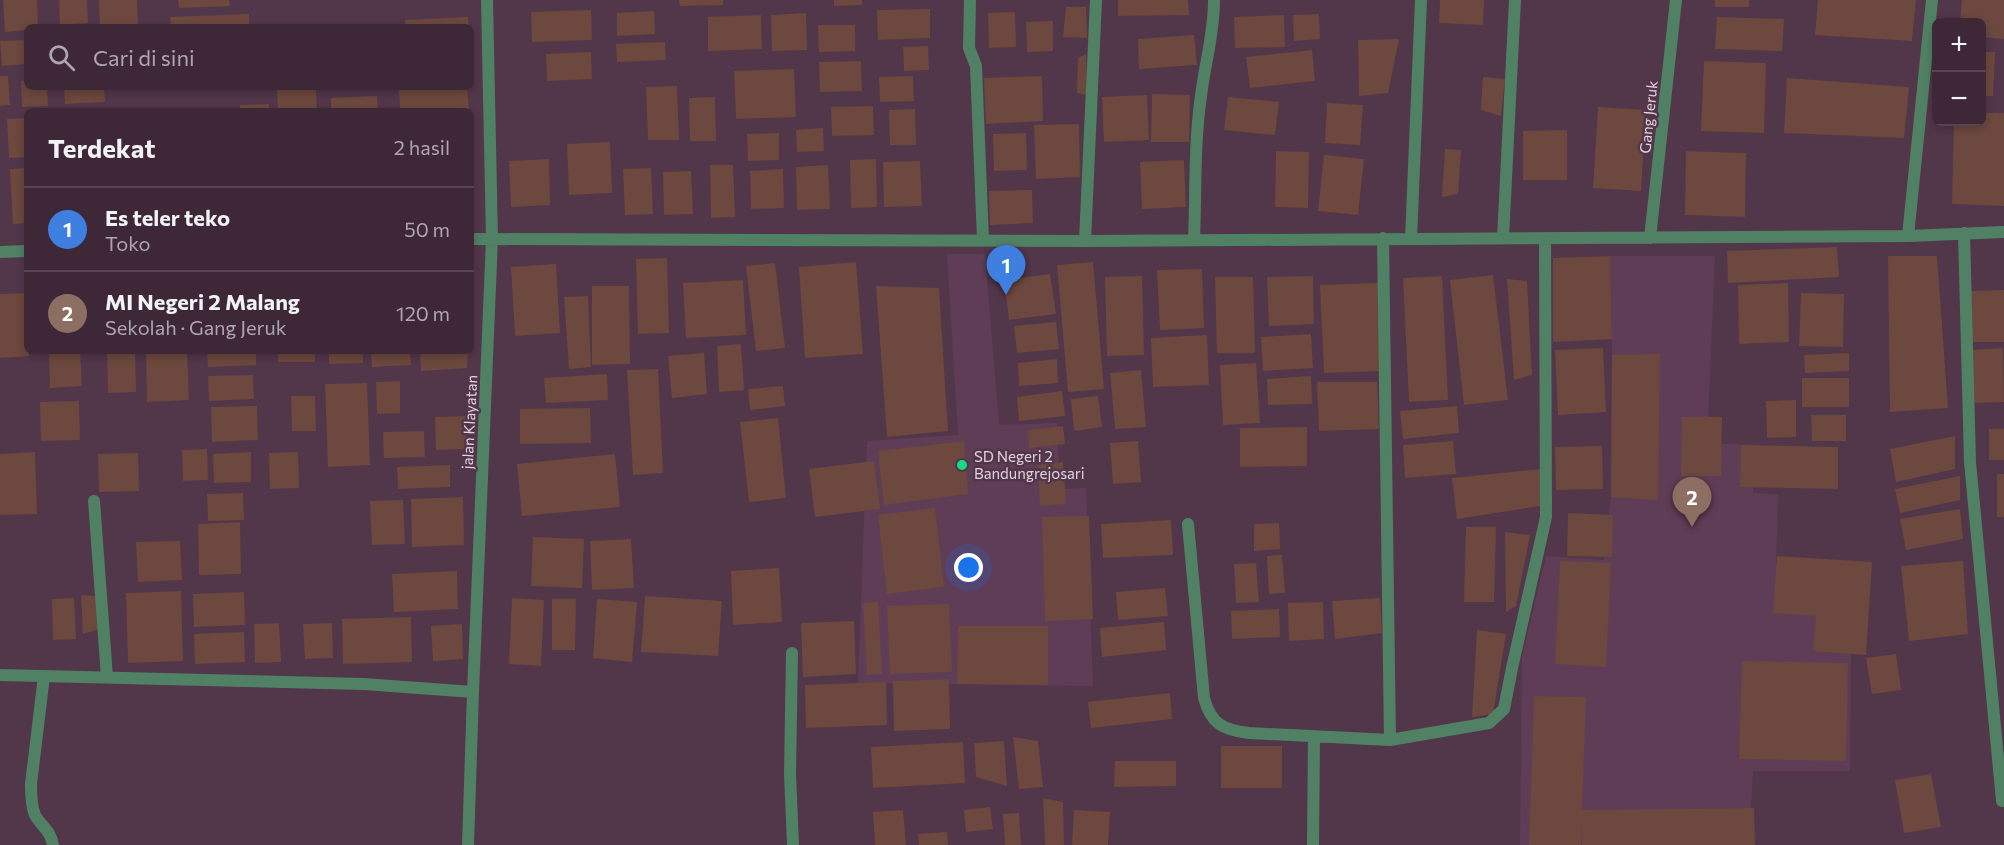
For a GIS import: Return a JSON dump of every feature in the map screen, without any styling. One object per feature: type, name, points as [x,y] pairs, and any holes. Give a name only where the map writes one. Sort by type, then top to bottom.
[{"type":"street","name":"jalan Klayatan","points":[[468,845],[472,692],[492,239],[487,0]]},
{"type":"street","points":[[970,0],[969,48],[976,66],[983,240]]},
{"type":"street","points":[[1085,241],[1096,0]]},
{"type":"street","points":[[1194,240],[1199,117],[1214,23],[1214,0]]},
{"type":"street","points":[[1411,239],[1421,0]]},
{"type":"street","points":[[1503,238],[1515,0]]},
{"type":"street","name":"Gang Jeruk","points":[[1650,238],[1676,0]]},
{"type":"street","points":[[1908,236],[1932,0]]},
{"type":"street","points":[[474,239],[1085,241],[1908,236],[2004,232]]},
{"type":"street","points":[[1964,233],[1970,462],[2001,759],[2002,801]]},
{"type":"street","points":[[1383,238],[1390,740]]},
{"type":"street","points":[[1188,524],[1204,698],[1208,713],[1217,724],[1232,731],[1390,740],[1489,723],[1504,709],[1546,517],[1545,238]]},
{"type":"street","points":[[0,252],[24,251]]},
{"type":"street","points":[[94,501],[107,677]]},
{"type":"street","points":[[792,653],[790,774],[793,845]]},
{"type":"street","points":[[0,675],[364,684],[472,692]]},
{"type":"street","points":[[44,676],[31,799],[34,813],[49,832],[53,845]]},
{"type":"street","points":[[1313,845],[1314,736]]},
{"type":"shaded area","name":"SD Negeri 2 Bandungrejosari","points":[[947,254],[985,254],[999,425],[1057,423],[1060,489],[1086,488],[1093,686],[858,683],[867,441],[958,435]]},
{"type":"shaded area","points":[[1610,256],[1715,256],[1707,443],[1755,445],[1753,493],[1778,495],[1776,565],[1852,568],[1850,771],[1753,771],[1749,845],[1520,845],[1522,657],[1546,556],[1604,560],[1611,497]]},
{"type":"building","points":[[3,0],[37,0],[38,24],[24,24],[24,30],[5,32]]},
{"type":"building","points":[[59,0],[87,0],[88,23],[60,24]]},
{"type":"building","points":[[99,0],[137,0],[138,24],[100,24]]},
{"type":"building","points":[[178,0],[229,0],[230,6],[179,8]]},
{"type":"building","points":[[679,0],[723,0],[723,5],[680,6]]},
{"type":"building","points":[[834,0],[862,0],[862,5],[834,6]]},
{"type":"building","points":[[1118,0],[1188,0],[1189,15],[1118,16]]},
{"type":"building","points":[[1440,0],[1484,0],[1483,25],[1439,23]]},
{"type":"building","points":[[1715,0],[1749,0],[1749,7],[1715,7]]},
{"type":"building","points":[[1818,0],[1916,0],[1912,41],[1815,35]]},
{"type":"building","points":[[1962,0],[2004,0],[2004,39],[1986,37],[1986,18],[1960,18]]},
{"type":"building","points":[[1066,7],[1086,7],[1087,38],[1063,37]]},
{"type":"building","points":[[930,9],[930,38],[878,40],[877,10]]},
{"type":"building","points":[[591,10],[592,40],[532,42],[531,12]]},
{"type":"building","points":[[654,11],[655,34],[617,36],[617,13]]},
{"type":"building","points":[[1015,12],[1016,47],[989,48],[988,13]]},
{"type":"building","points":[[806,13],[807,50],[772,51],[771,15]]},
{"type":"building","points":[[249,14],[249,24],[171,24],[170,17]]},
{"type":"building","points":[[1319,14],[1320,39],[1294,41],[1293,15]]},
{"type":"building","points":[[761,15],[762,49],[708,51],[708,17]]},
{"type":"building","points":[[1284,15],[1285,47],[1235,48],[1234,17]]},
{"type":"building","points":[[468,17],[469,24],[406,24],[405,20]]},
{"type":"building","points":[[1717,17],[1784,19],[1782,51],[1715,49]]},
{"type":"building","points":[[1053,21],[1053,51],[1027,52],[1026,22]]},
{"type":"building","points":[[818,25],[855,25],[855,51],[819,52]]},
{"type":"building","points":[[1194,35],[1197,65],[1139,69],[1138,39]]},
{"type":"building","points":[[1399,39],[1388,93],[1359,96],[1358,40]]},
{"type":"building","points":[[24,40],[24,64],[2,66],[0,41]]},
{"type":"building","points":[[665,42],[666,60],[617,62],[616,44]]},
{"type":"building","points":[[928,46],[929,70],[904,71],[903,47]]},
{"type":"building","points":[[1312,50],[1315,81],[1250,88],[1246,57]]},
{"type":"building","points":[[591,52],[592,79],[547,81],[546,54]]},
{"type":"building","points":[[1986,52],[1995,52],[1993,96],[1986,96]]},
{"type":"building","points":[[1086,54],[1087,95],[1077,93],[1078,58]]},
{"type":"building","points":[[861,61],[862,91],[820,92],[819,62]]},
{"type":"building","points":[[1704,61],[1766,63],[1764,133],[1701,131]]},
{"type":"building","points":[[794,69],[796,117],[736,119],[734,71]]},
{"type":"building","points":[[0,76],[8,76],[10,105],[0,106]]},
{"type":"building","points":[[913,76],[914,101],[880,102],[879,77]]},
{"type":"building","points":[[1042,76],[1043,121],[986,124],[984,78]]},
{"type":"building","points":[[1483,77],[1505,79],[1501,116],[1481,110]]},
{"type":"building","points":[[1787,78],[1909,87],[1904,138],[1784,133]]},
{"type":"building","points":[[24,80],[24,90],[47,90],[48,106],[22,107],[21,81]]},
{"type":"building","points":[[677,86],[679,140],[648,140],[646,87]]},
{"type":"building","points":[[64,90],[104,90],[105,102],[65,104]]},
{"type":"building","points":[[277,90],[316,90],[317,108],[278,108]]},
{"type":"building","points":[[399,90],[467,90],[469,108],[400,108]]},
{"type":"building","points":[[1152,94],[1190,95],[1189,142],[1151,142]]},
{"type":"building","points":[[1147,95],[1149,140],[1104,142],[1102,97]]},
{"type":"building","points":[[377,96],[378,108],[331,108],[331,98]]},
{"type":"building","points":[[715,97],[716,141],[690,141],[689,98]]},
{"type":"building","points":[[1228,97],[1279,102],[1275,135],[1224,130]]},
{"type":"building","points":[[1327,103],[1363,105],[1360,145],[1325,143]]},
{"type":"building","points":[[269,104],[269,108],[240,108],[240,105]]},
{"type":"building","points":[[873,106],[874,135],[832,136],[831,107]]},
{"type":"building","points":[[1598,107],[1646,110],[1641,191],[1593,188]]},
{"type":"building","points":[[915,109],[916,145],[890,145],[889,110]]},
{"type":"building","points":[[1986,113],[2004,113],[2004,206],[1952,204],[1954,126],[1986,126]]},
{"type":"building","points":[[24,118],[24,157],[9,158],[7,119]]},
{"type":"building","points":[[1079,124],[1080,177],[1036,179],[1034,125]]},
{"type":"building","points":[[823,128],[824,151],[797,152],[796,130]]},
{"type":"building","points":[[1567,130],[1567,180],[1523,180],[1523,131]]},
{"type":"building","points":[[779,133],[779,160],[748,161],[747,134]]},
{"type":"building","points":[[1026,133],[1027,170],[994,171],[993,134]]},
{"type":"building","points":[[610,142],[612,193],[569,195],[567,144]]},
{"type":"building","points":[[1445,149],[1461,150],[1458,194],[1442,197]]},
{"type":"building","points":[[1276,151],[1309,152],[1308,208],[1275,207]]},
{"type":"building","points":[[1686,151],[1746,153],[1745,217],[1685,215]]},
{"type":"building","points":[[1324,155],[1364,159],[1358,215],[1318,211]]},
{"type":"building","points":[[549,159],[550,205],[511,207],[509,161]]},
{"type":"building","points":[[876,159],[877,207],[851,208],[850,160]]},
{"type":"building","points":[[1184,160],[1186,207],[1142,209],[1140,162]]},
{"type":"building","points":[[920,161],[922,206],[884,207],[883,162]]},
{"type":"building","points":[[710,165],[733,165],[735,217],[711,218]]},
{"type":"building","points":[[828,165],[830,209],[797,210],[796,167]]},
{"type":"building","points":[[24,168],[24,223],[13,224],[10,169]]},
{"type":"building","points":[[651,168],[653,214],[625,215],[623,169]]},
{"type":"building","points":[[783,169],[784,208],[751,209],[750,171]]},
{"type":"building","points":[[691,171],[693,214],[664,215],[663,172]]},
{"type":"building","points":[[1032,190],[1033,223],[990,225],[989,191]]},
{"type":"building","points":[[1837,247],[1839,277],[1728,283],[1727,251]]},
{"type":"building","points":[[1610,256],[1612,339],[1553,342],[1553,258]]},
{"type":"building","points":[[1888,256],[1937,256],[1948,408],[1890,412]]},
{"type":"building","points":[[667,258],[669,333],[638,334],[636,259]]},
{"type":"building","points":[[856,262],[863,354],[805,358],[799,267]]},
{"type":"building","points":[[1093,262],[1104,389],[1068,392],[1057,265]]},
{"type":"building","points":[[775,263],[785,348],[756,351],[746,266]]},
{"type":"building","points":[[556,264],[560,333],[515,336],[511,267]]},
{"type":"building","points":[[1202,269],[1204,328],[1160,330],[1157,270]]},
{"type":"building","points":[[1050,274],[1056,314],[1009,320],[1004,280]]},
{"type":"building","points":[[1493,275],[1508,400],[1464,405],[1450,280]]},
{"type":"building","points":[[1142,276],[1144,355],[1107,356],[1105,277]]},
{"type":"building","points":[[1313,276],[1314,324],[1269,326],[1267,277]]},
{"type":"building","points":[[1442,276],[1448,400],[1409,402],[1403,278]]},
{"type":"building","points":[[1215,277],[1253,277],[1255,353],[1217,353]]},
{"type":"building","points":[[1507,279],[1527,281],[1532,375],[1514,380]]},
{"type":"building","points":[[743,280],[746,335],[686,338],[683,283]]},
{"type":"building","points":[[1378,283],[1380,371],[1324,373],[1320,285]]},
{"type":"building","points":[[1788,283],[1789,342],[1739,344],[1738,285]]},
{"type":"building","points":[[592,286],[629,286],[630,364],[592,365]]},
{"type":"building","points":[[876,286],[939,288],[948,431],[887,437]]},
{"type":"building","points":[[2004,290],[2004,342],[1972,342],[1971,291]]},
{"type":"building","points":[[24,293],[24,354],[29,354],[29,356],[0,358],[0,294]]},
{"type":"building","points":[[1801,293],[1844,294],[1843,347],[1799,346]]},
{"type":"building","points":[[588,296],[591,367],[569,369],[564,297]]},
{"type":"building","points":[[1056,322],[1059,349],[1017,353],[1014,326]]},
{"type":"building","points":[[1311,334],[1313,368],[1263,371],[1261,337]]},
{"type":"building","points":[[1207,335],[1209,385],[1153,387],[1151,338]]},
{"type":"building","points":[[741,344],[744,390],[719,392],[717,346]]},
{"type":"building","points":[[1603,348],[1606,412],[1558,415],[1555,350]]},
{"type":"building","points":[[2003,348],[2004,402],[1973,403],[1971,350]]},
{"type":"building","points":[[704,353],[707,394],[672,398],[668,356]]},
{"type":"building","points":[[1849,353],[1849,371],[1805,373],[1804,355]]},
{"type":"building","points":[[49,354],[80,354],[82,386],[50,388]]},
{"type":"building","points":[[107,354],[135,354],[136,392],[108,393]]},
{"type":"building","points":[[146,354],[187,354],[189,400],[147,402]]},
{"type":"building","points":[[207,354],[256,354],[256,365],[208,367]]},
{"type":"building","points":[[278,354],[315,354],[315,362],[278,362]]},
{"type":"building","points":[[329,354],[363,354],[363,363],[329,364]]},
{"type":"building","points":[[371,354],[410,354],[411,365],[372,367]]},
{"type":"building","points":[[420,354],[468,354],[467,368],[421,371]]},
{"type":"building","points":[[1660,354],[1658,500],[1611,497],[1612,355]]},
{"type":"building","points":[[1057,359],[1058,383],[1019,386],[1018,363]]},
{"type":"building","points":[[1256,363],[1260,423],[1223,425],[1220,365]]},
{"type":"building","points":[[658,369],[663,473],[633,475],[627,370]]},
{"type":"building","points":[[1141,370],[1146,427],[1115,429],[1110,373]]},
{"type":"building","points":[[607,374],[608,400],[546,403],[544,378]]},
{"type":"building","points":[[253,375],[254,399],[209,401],[208,376]]},
{"type":"building","points":[[1311,376],[1312,404],[1268,405],[1267,379]]},
{"type":"building","points":[[1802,378],[1849,378],[1849,407],[1802,407]]},
{"type":"building","points":[[400,381],[400,413],[377,414],[376,382]]},
{"type":"building","points":[[1317,382],[1377,382],[1379,429],[1319,431]]},
{"type":"building","points":[[367,383],[370,465],[328,467],[325,384]]},
{"type":"building","points":[[783,386],[785,406],[750,410],[748,389]]},
{"type":"building","points":[[1062,391],[1065,416],[1019,421],[1017,397]]},
{"type":"building","points":[[291,396],[315,396],[316,431],[292,431]]},
{"type":"building","points":[[1098,396],[1102,427],[1074,431],[1071,399]]},
{"type":"building","points":[[1796,400],[1796,437],[1767,438],[1766,401]]},
{"type":"building","points":[[79,401],[80,440],[41,441],[40,402]]},
{"type":"building","points":[[257,406],[258,440],[212,442],[211,407]]},
{"type":"building","points":[[1457,406],[1459,433],[1403,439],[1400,411]]},
{"type":"building","points":[[590,408],[591,443],[520,444],[520,409]]},
{"type":"building","points":[[1811,415],[1846,415],[1846,441],[1812,441]]},
{"type":"building","points":[[468,416],[465,449],[436,450],[435,417]]},
{"type":"building","points":[[1682,417],[1722,417],[1721,476],[1681,476]]},
{"type":"building","points":[[778,418],[786,498],[749,502],[740,422]]},
{"type":"building","points":[[1063,426],[1065,444],[1029,448],[1028,430]]},
{"type":"building","points":[[1307,427],[1307,466],[1240,467],[1240,428]]},
{"type":"building","points":[[1989,429],[2004,429],[2004,460],[1989,460]]},
{"type":"building","points":[[424,431],[425,457],[384,458],[383,432]]},
{"type":"building","points":[[1955,436],[1955,469],[1896,482],[1890,449]]},
{"type":"building","points":[[964,441],[968,494],[884,505],[878,451]]},
{"type":"building","points":[[1138,441],[1141,482],[1113,484],[1110,443]]},
{"type":"building","points":[[1453,441],[1456,474],[1405,478],[1403,445]]},
{"type":"building","points":[[1741,445],[1838,447],[1838,489],[1740,487]]},
{"type":"building","points":[[1602,446],[1603,489],[1556,490],[1555,447]]},
{"type":"building","points":[[207,449],[208,480],[183,481],[182,450]]},
{"type":"building","points":[[35,452],[37,514],[0,515],[0,454]]},
{"type":"building","points":[[251,452],[251,482],[214,483],[213,454]]},
{"type":"building","points":[[298,452],[299,488],[270,489],[269,453]]},
{"type":"building","points":[[138,453],[139,491],[99,492],[98,454]]},
{"type":"building","points":[[615,454],[620,507],[522,516],[517,464]]},
{"type":"building","points":[[874,461],[880,509],[815,517],[809,469]]},
{"type":"building","points":[[1063,462],[1066,504],[1040,506],[1038,464]]},
{"type":"building","points":[[450,465],[450,487],[398,489],[397,467]]},
{"type":"building","points":[[1542,469],[1540,506],[1457,519],[1452,478]]},
{"type":"building","points":[[1997,474],[2004,474],[2004,517],[1997,517]]},
{"type":"building","points":[[1960,476],[1960,500],[1900,513],[1895,489]]},
{"type":"building","points":[[243,493],[244,520],[208,521],[207,494]]},
{"type":"building","points":[[463,497],[464,545],[412,547],[411,499]]},
{"type":"building","points":[[403,500],[405,544],[372,545],[370,501]]},
{"type":"building","points":[[935,508],[944,587],[887,594],[878,515]]},
{"type":"building","points":[[1960,509],[1963,539],[1906,550],[1900,519]]},
{"type":"building","points":[[1568,513],[1613,515],[1612,557],[1567,556]]},
{"type":"building","points":[[1089,516],[1093,619],[1045,621],[1042,517]]},
{"type":"building","points":[[1171,520],[1173,555],[1103,558],[1101,524]]},
{"type":"building","points":[[240,522],[241,574],[199,575],[198,524]]},
{"type":"building","points":[[1279,523],[1280,549],[1254,551],[1254,524]]},
{"type":"building","points":[[1466,527],[1496,527],[1494,602],[1464,602]]},
{"type":"building","points":[[1505,532],[1530,535],[1516,606],[1506,612]]},
{"type":"building","points":[[533,537],[584,539],[582,588],[531,586]]},
{"type":"building","points":[[631,539],[634,588],[592,590],[590,541]]},
{"type":"building","points":[[180,541],[182,580],[138,582],[136,542]]},
{"type":"building","points":[[1282,555],[1285,593],[1269,594],[1267,556]]},
{"type":"building","points":[[1777,556],[1872,562],[1866,655],[1813,651],[1816,616],[1773,613]]},
{"type":"building","points":[[1560,561],[1611,563],[1606,667],[1555,664]]},
{"type":"building","points":[[1963,561],[1968,634],[1909,641],[1901,566]]},
{"type":"building","points":[[1256,563],[1259,602],[1236,603],[1234,564]]},
{"type":"building","points":[[779,568],[782,622],[733,625],[731,571]]},
{"type":"building","points":[[457,571],[458,609],[394,612],[392,574]]},
{"type":"building","points":[[1165,588],[1168,616],[1118,620],[1116,592]]},
{"type":"building","points":[[181,591],[183,661],[128,663],[126,593]]},
{"type":"building","points":[[244,592],[245,625],[194,627],[193,594]]},
{"type":"building","points":[[81,595],[98,596],[99,629],[83,634]]},
{"type":"building","points":[[645,596],[722,601],[718,656],[641,652]]},
{"type":"building","points":[[74,598],[76,639],[53,640],[52,599]]},
{"type":"building","points":[[512,598],[544,600],[541,666],[509,664]]},
{"type":"building","points":[[1380,598],[1382,633],[1335,639],[1332,601]]},
{"type":"building","points":[[552,599],[576,599],[575,650],[552,650]]},
{"type":"building","points":[[597,599],[637,602],[632,662],[593,658]]},
{"type":"building","points":[[878,602],[882,674],[867,675],[863,603]]},
{"type":"building","points":[[1323,602],[1324,639],[1289,641],[1288,603]]},
{"type":"building","points":[[949,604],[952,672],[890,674],[887,606]]},
{"type":"building","points":[[1279,609],[1280,637],[1232,639],[1231,611]]},
{"type":"building","points":[[411,617],[412,662],[343,664],[342,619]]},
{"type":"building","points":[[854,621],[856,674],[803,677],[801,623]]},
{"type":"building","points":[[1164,622],[1166,650],[1102,657],[1100,628]]},
{"type":"building","points":[[279,623],[281,662],[255,663],[254,624]]},
{"type":"building","points":[[332,623],[333,658],[305,659],[303,624]]},
{"type":"building","points":[[462,624],[463,659],[433,661],[431,626]]},
{"type":"building","points":[[958,626],[1048,626],[1048,685],[957,684]]},
{"type":"building","points":[[1477,630],[1506,634],[1493,714],[1472,717]]},
{"type":"building","points":[[244,632],[245,662],[195,664],[194,634]]},
{"type":"building","points":[[1896,654],[1901,690],[1872,694],[1866,658]]},
{"type":"building","points":[[1742,661],[1848,663],[1846,761],[1739,759]]},
{"type":"building","points":[[949,679],[950,729],[894,731],[893,681]]},
{"type":"building","points":[[886,682],[887,725],[806,728],[805,685]]},
{"type":"building","points":[[1170,693],[1172,719],[1091,728],[1088,702]]},
{"type":"building","points":[[1534,696],[1586,697],[1582,810],[1754,808],[1755,845],[1582,845],[1582,820],[1581,845],[1529,845]]},
{"type":"building","points":[[1013,737],[1038,741],[1043,787],[1019,789]]},
{"type":"building","points":[[1004,741],[1007,786],[976,777],[974,743]]},
{"type":"building","points":[[963,742],[965,783],[873,788],[871,747]]},
{"type":"building","points":[[1221,746],[1282,746],[1282,788],[1221,788]]},
{"type":"building","points":[[1115,761],[1176,761],[1176,786],[1114,787]]},
{"type":"building","points":[[1931,774],[1941,827],[1904,833],[1895,780]]},
{"type":"building","points":[[1043,798],[1063,802],[1064,845],[1045,845]]},
{"type":"building","points":[[990,807],[993,829],[966,832],[964,810]]},
{"type":"building","points":[[903,810],[906,845],[875,845],[873,812]]},
{"type":"building","points":[[1074,810],[1110,812],[1108,845],[1072,845]]},
{"type":"building","points":[[1019,813],[1021,845],[1005,845],[1003,814]]},
{"type":"building","points":[[947,832],[948,845],[919,845],[918,834]]},
{"type":"place","name":"Es teler teko","points":[[1006,295]]},
{"type":"place","name":"SD Negeri 2 Bandungrejosari","points":[[962,465]]},
{"type":"place","name":"MI Negeri 2 Malang","points":[[1692,527]]}]
